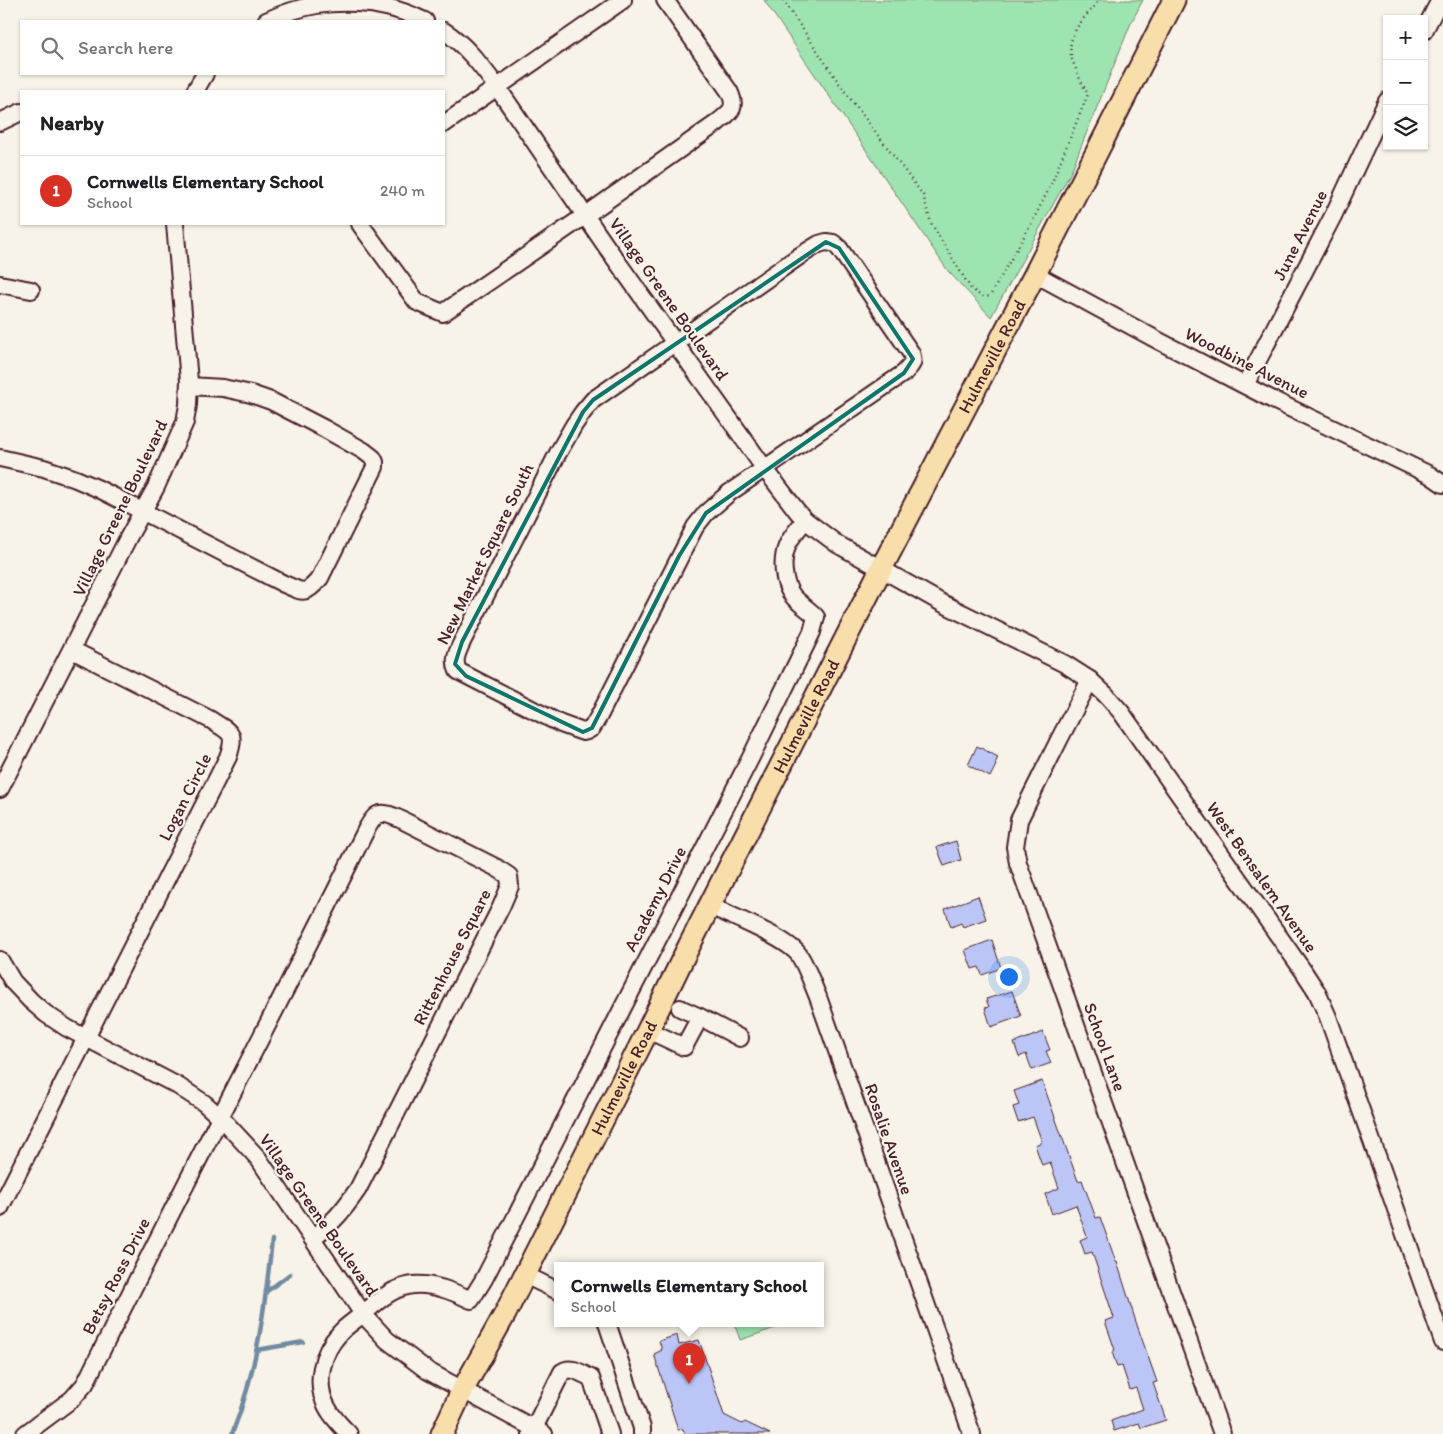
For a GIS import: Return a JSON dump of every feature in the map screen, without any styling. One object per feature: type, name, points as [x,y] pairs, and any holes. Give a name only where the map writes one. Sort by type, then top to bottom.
[{"type":"main road","name":"Hulmeville Road","points":[[442,1434],[462,1391],[525,1275],[880,569],[1035,274],[1174,0]]},
{"type":"street","points":[[445,123],[623,0]]},
{"type":"street","points":[[361,225],[416,302],[443,313],[717,123],[734,106],[733,99],[665,0]]},
{"type":"street","points":[[1428,23],[1440,0]]},
{"type":"street","points":[[268,20],[307,6],[330,2],[352,2],[386,7],[402,5],[424,20]]},
{"type":"street","name":"Village Greene Boulevard","points":[[445,32],[461,45],[498,87],[586,215],[796,511],[837,544],[880,569]]},
{"type":"street","points":[[196,90],[204,75]]},
{"type":"street","name":"June Avenue","points":[[1245,385],[1333,216],[1385,105]]},
{"type":"street","points":[[0,122],[20,112]]},
{"type":"street","name":"Village Greene Boulevard","points":[[0,789],[128,538],[156,488],[182,429],[188,405],[189,386],[175,225]]},
{"type":"street","points":[[676,343],[819,244],[833,243],[839,248],[911,353],[912,365],[904,373],[765,469]]},
{"type":"street","name":"Woodbine Avenue","points":[[1035,274],[1245,385],[1443,482]]},
{"type":"street","points":[[0,284],[31,290]]},
{"type":"street","name":"New Market Square South","points":[[676,343],[593,400],[582,412],[558,453],[462,642],[455,664],[458,671],[561,724],[583,732],[588,731],[599,716],[695,527],[716,503],[765,469]]},
{"type":"street","points":[[0,458],[44,468],[76,479],[284,584],[302,591],[311,588],[320,578],[375,467],[373,458],[325,429],[251,394],[223,388],[189,386]]},
{"type":"street","name":"Academy Drive","points":[[363,1314],[388,1294],[412,1285],[437,1287],[472,1300],[484,1280],[751,757],[812,632],[816,617],[793,596],[784,574],[784,556],[787,544],[805,520]]},
{"type":"street","name":"West Bensalem Avenue","points":[[880,569],[942,603],[1065,664],[1090,680],[1121,712],[1317,992],[1328,1017],[1443,1342]]},
{"type":"street","name":"Logan Circle","points":[[0,1208],[5,1186],[86,1037],[228,757],[233,743],[228,731],[210,720],[72,650]]},
{"type":"street","name":"School Lane","points":[[1090,680],[1019,820],[1015,847],[1018,863],[1222,1434]]},
{"type":"street","name":"Rittenhouse Square","points":[[221,1118],[366,830],[376,816],[380,814],[389,815],[404,821],[498,868],[509,876],[510,886],[501,907],[358,1189],[341,1213],[312,1238]]},
{"type":"street","name":"Rosalie Avenue","points":[[710,906],[778,938],[793,948],[805,965],[818,997],[972,1434]]},
{"type":"street","name":"Village Greene Boulevard","points":[[0,960],[13,982],[46,1014],[67,1028],[178,1086],[204,1103],[221,1118],[258,1158],[363,1314],[387,1340],[428,1371],[536,1432]]},
{"type":"street","points":[[680,1008],[740,1038]]},
{"type":"street","points":[[648,1030],[684,1047],[700,1017]]},
{"type":"street","name":"Betsy Ross Drive","points":[[25,1434],[66,1404],[85,1384],[150,1252],[221,1118]]},
{"type":"street","points":[[525,1275],[554,1289]]},
{"type":"street","points":[[348,1434],[325,1403],[320,1374],[323,1360],[332,1343],[341,1332],[363,1314]]},
{"type":"street","points":[[608,1327],[642,1428],[642,1434]]},
{"type":"street","points":[[536,1432],[562,1372],[570,1368],[591,1378],[610,1434]]},
{"type":"path","points":[[783,0],[843,89],[923,195],[931,223],[971,289],[986,297],[990,296],[1050,187],[1088,94],[1082,85],[1071,55],[1070,44],[1083,18],[1100,0]]},
{"type":"highlighted area","points":[[826,242],[839,248],[913,359],[904,373],[706,513],[679,556],[599,716],[592,728],[583,732],[466,676],[455,664],[462,642],[583,412],[593,400]]},
{"type":"green space","points":[[764,0],[1143,0],[1131,23],[1070,174],[991,317],[948,271]]},
{"type":"green space","points":[[735,1327],[778,1327],[740,1340]]},
{"type":"building","points":[[977,746],[998,757],[990,777],[968,765]]},
{"type":"building","points":[[956,841],[961,860],[944,866],[937,847]]},
{"type":"building","points":[[978,896],[986,919],[963,927],[961,923],[951,927],[945,909]]},
{"type":"building","points":[[992,940],[1001,968],[982,975],[979,967],[972,969],[965,950]]},
{"type":"building","points":[[1012,991],[1021,1016],[991,1027],[985,1008],[989,1007],[986,999]]},
{"type":"building","points":[[1043,1032],[1050,1050],[1046,1051],[1051,1063],[1032,1070],[1026,1054],[1019,1057],[1014,1043]]},
{"type":"building","points":[[1042,1081],[1078,1181],[1082,1180],[1096,1218],[1100,1217],[1117,1262],[1157,1382],[1153,1383],[1166,1420],[1141,1428],[1139,1423],[1114,1431],[1111,1421],[1143,1409],[1136,1388],[1130,1390],[1122,1366],[1117,1367],[1112,1352],[1115,1350],[1105,1321],[1114,1318],[1092,1252],[1085,1254],[1080,1240],[1087,1237],[1076,1205],[1052,1214],[1045,1194],[1059,1188],[1050,1162],[1042,1165],[1035,1145],[1042,1142],[1033,1117],[1018,1122],[1013,1107],[1019,1105],[1014,1091]]},
{"type":"building","points":[[677,1335],[679,1345],[699,1340],[724,1415],[742,1424],[745,1422],[770,1434],[685,1434],[683,1429],[678,1430],[654,1354],[662,1350],[659,1341]]},
{"type":"waterway","points":[[232,1434],[241,1411],[254,1363],[263,1314],[272,1240]]},
{"type":"waterway","points":[[266,1292],[290,1274]]},
{"type":"waterway","points":[[257,1350],[303,1342]]},
{"type":"place","name":"Cornwells Elementary School","points":[[689,1384]]}]
